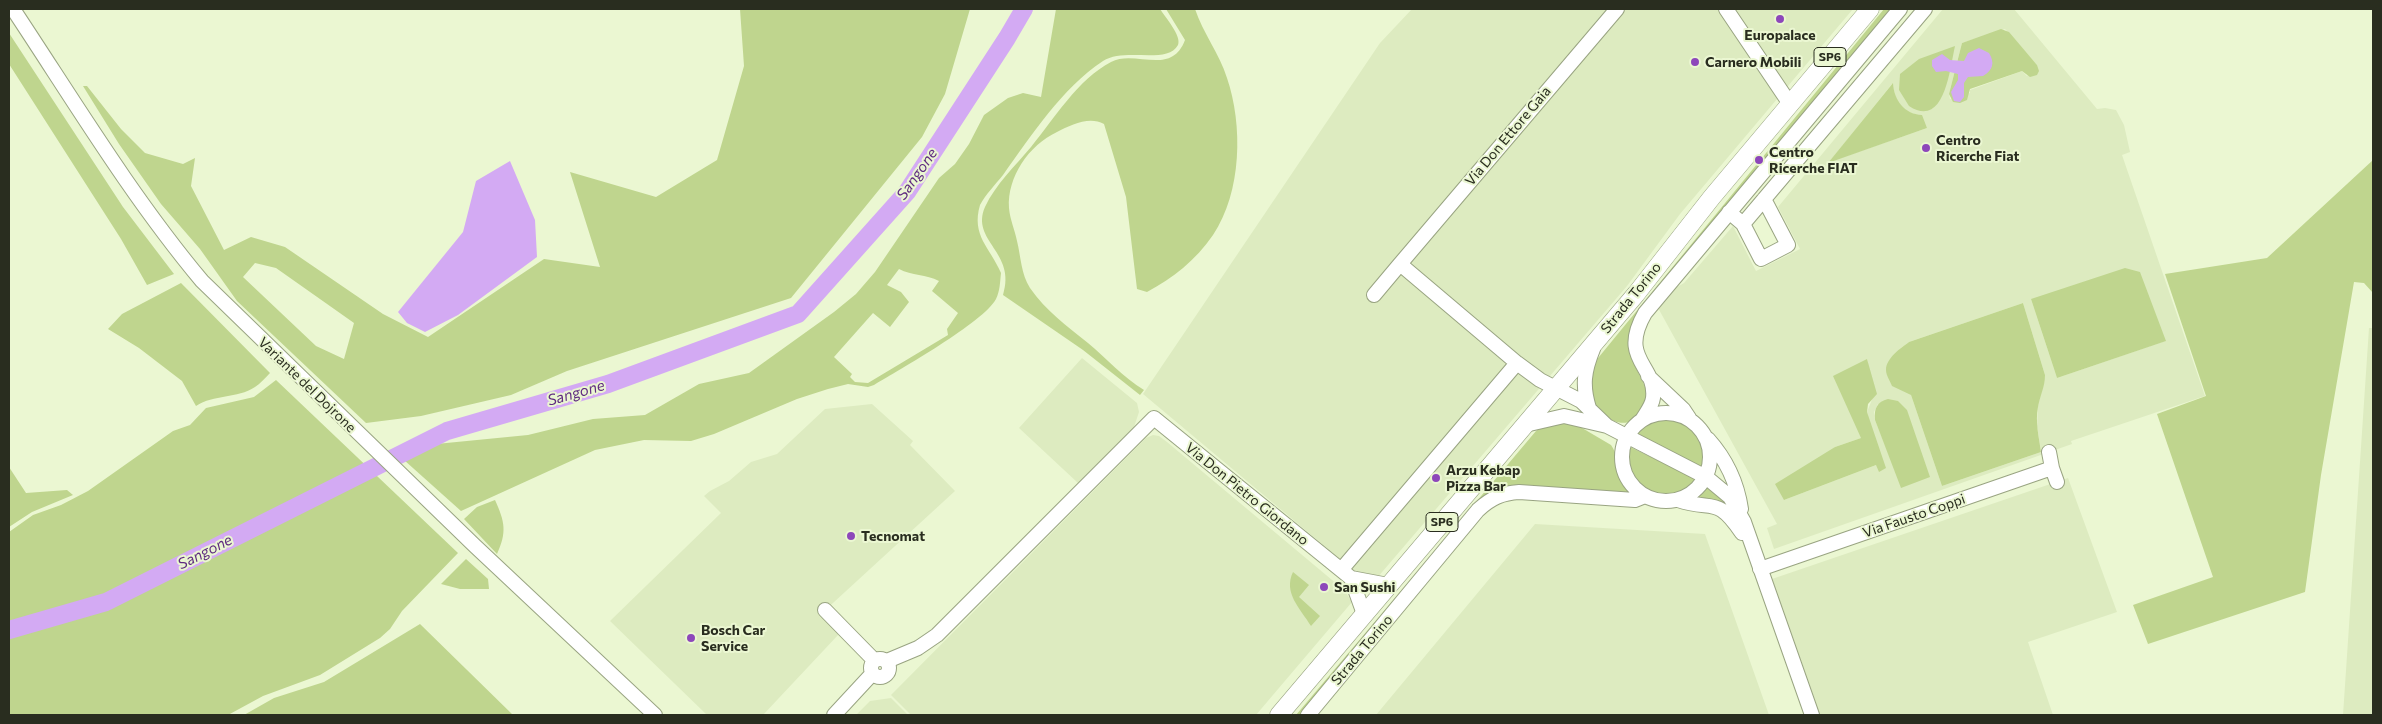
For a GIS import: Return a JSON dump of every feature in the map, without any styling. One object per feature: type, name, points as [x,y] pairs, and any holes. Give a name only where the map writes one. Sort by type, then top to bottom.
[{"type":"main road","name":"Strada Torino","points":[[1279,715],[1388,584],[1596,342],[1870,9]]},
{"type":"street","name":"Variante del Dojrone","points":[[13,9],[123,179],[202,281],[475,546],[655,715]]},
{"type":"street","name":"Via Don Ettore Gaia","points":[[1374,295],[1617,9]]},
{"type":"street","points":[[1726,9],[1790,104]]},
{"type":"street","name":"Strada Torino","points":[[1648,376],[1640,364],[1635,345],[1639,324],[1653,303],[1900,9]]},
{"type":"street","points":[[1743,224],[1925,9]]},
{"type":"street","points":[[1729,212],[1743,224],[1761,259],[1788,245],[1769,194],[1759,177]]},
{"type":"street","points":[[1400,264],[1518,362],[1556,389],[1572,395],[1589,408],[1606,426]]},
{"type":"street","points":[[1589,408],[1583,388],[1584,376],[1596,342]]},
{"type":"street","points":[[1388,584],[1346,574],[1518,362]]},
{"type":"street","points":[[1648,376],[1683,409],[1717,449],[1733,478],[1744,522],[1812,715]]},
{"type":"street","points":[[1648,376],[1653,399],[1642,420],[1627,436],[1622,450],[1622,468],[1630,484],[1645,496],[1666,502],[1678,500],[1695,491],[1706,477],[1710,455],[1705,435]]},
{"type":"street","points":[[1556,389],[1565,407],[1580,419]]},
{"type":"street","points":[[1642,420],[1662,413],[1681,415],[1690,419]]},
{"type":"street","points":[[1525,425],[1555,416],[1580,419],[1606,426],[1706,477],[1730,497],[1744,522]]},
{"type":"street","name":"Via Don Pietro Giordano","points":[[877,665],[912,652],[936,635],[1154,418],[1346,574]]},
{"type":"street","points":[[2049,452],[2057,482]]},
{"type":"street","name":"Via Fausto Coppi","points":[[1760,569],[2052,468]]},
{"type":"street","name":"Strada Torino","points":[[1308,715],[1478,510],[1493,498],[1519,492],[1635,500],[1645,496]]},
{"type":"street","points":[[1678,500],[1718,507],[1731,517],[1753,547]]},
{"type":"street","name":"Strada Torino","points":[[1346,574],[1364,614]]},
{"type":"street","points":[[825,610],[877,665],[834,715]]},
{"type":"shaded area","points":[[740,9],[970,9],[945,94],[922,137],[791,298],[567,371],[511,395],[421,416],[366,423],[237,301],[200,249],[161,204],[119,144],[83,86],[87,86],[121,129],[145,153],[183,164],[195,158],[191,186],[224,250],[251,237],[285,247],[383,314],[428,337],[544,259],[600,267],[570,172],[656,197],[717,160],[744,66]],"holes":[[[255,263],[276,268],[354,323],[344,359],[316,346],[243,277]]]},
{"type":"shaded area","points":[[1056,9],[1160,9],[1178,37],[1178,45],[1173,51],[1165,54],[1122,55],[1103,61],[1088,72],[1061,99],[1036,129],[980,205],[978,225],[980,233],[1001,273],[996,299],[988,309],[959,332],[874,385],[868,387],[848,384],[828,389],[797,399],[714,434],[691,441],[644,440],[595,450],[461,511],[404,460],[426,445],[528,435],[593,419],[645,415],[699,384],[749,373],[856,294],[875,272],[939,178],[955,164],[969,144],[984,115],[1008,98],[1023,93],[1041,97]],"holes":[[[899,269],[939,281],[932,291],[958,313],[947,329],[948,335],[868,383],[855,382],[850,377],[852,374],[834,357],[873,313],[890,327],[909,302],[901,292],[887,285]]]},
{"type":"shaded area","points":[[1166,9],[1195,9],[1224,69],[1236,116],[1237,158],[1230,199],[1223,218],[1206,244],[1192,260],[1166,281],[1147,292],[1137,289],[1126,197],[1104,124],[1098,122],[1086,121],[1074,124],[1062,129],[1037,145],[1022,163],[1016,174],[1009,196],[1010,217],[1023,271],[1030,288],[1057,318],[1122,374],[1144,390],[1140,395],[1083,350],[1003,295],[1006,280],[1004,268],[1000,257],[983,229],[982,219],[989,199],[1000,183],[1031,147],[1067,100],[1099,69],[1120,59],[1162,60],[1171,57],[1179,51],[1185,40]]},
{"type":"shaded area","points":[[1412,9],[1853,9],[1680,214],[1627,286],[1371,585],[1143,394],[1380,43]]},
{"type":"shaded area","points":[[1884,9],[1893,9],[1629,340],[1631,356],[1648,397],[1640,413],[1631,421],[1625,423],[1611,420],[1599,412],[1591,397],[1590,377],[1594,363]]},
{"type":"shaded area","name":"Centro Ricerche Fiat","points":[[1943,9],[2014,9],[2097,109],[2116,110],[2124,125],[2130,152],[2122,155],[2205,396],[2071,441],[2072,444],[1774,549],[1767,528],[1777,524],[1657,306],[1668,292],[1684,283],[1733,226],[1756,271],[1800,249],[1778,207]],"holes":[[[2005,29],[2037,65],[2027,76],[2022,71],[1970,90],[1970,93],[1950,99],[1949,94],[1962,43]],[[1892,84],[1900,105],[1905,110],[1919,116],[1927,128],[1829,162]],[[2031,299],[2165,341],[2057,378]],[[2023,303],[2045,375],[2038,406],[2037,426],[2041,452],[1942,486],[1911,395],[1886,370],[1901,348],[1909,342]],[[1867,359],[1873,397],[1867,412],[1876,465],[1784,500],[1835,447],[1861,438]],[[1878,404],[1902,487],[1875,420],[1874,412]]]},
{"type":"shaded area","points":[[2001,29],[2009,32],[2037,65],[2039,71],[2037,75],[2030,77],[2022,71],[1970,89],[1967,100],[1960,103],[1953,102],[1949,94],[1962,43]]},
{"type":"shaded area","points":[[9,33],[123,207],[174,274],[147,285],[121,239],[9,64]]},
{"type":"shaded area","points":[[1955,46],[1948,81],[1938,103],[1931,110],[1921,111],[1909,106],[1899,90],[1900,74],[1919,59]]},
{"type":"shaded area","points":[[1979,48],[1989,53],[1992,60],[1991,69],[1983,76],[1968,77],[1964,83],[1964,97],[1960,102],[1954,101],[1951,92],[1958,80],[1958,74],[1946,71],[1936,72],[1932,66],[1932,60],[1942,54],[1950,60],[1964,61],[1968,53]]},
{"type":"shaded area","points":[[1893,83],[1895,95],[1901,105],[1910,112],[1922,115],[1927,128],[1828,163]]},
{"type":"shaded area","points":[[2373,160],[2373,293],[2364,283],[2354,282],[2321,475],[2305,592],[2148,644],[2133,605],[2213,577],[2157,414],[2206,396],[2165,274],[2267,258]]},
{"type":"shaded area","points":[[510,161],[535,220],[537,257],[458,315],[425,332],[407,323],[398,312],[463,232],[476,181]]},
{"type":"shaded area","points":[[2125,268],[2140,272],[2166,341],[2057,378],[2031,299]]},
{"type":"shaded area","points":[[181,283],[270,373],[257,386],[248,391],[203,402],[196,406],[182,381],[139,348],[108,329],[122,314]]},
{"type":"shaded area","points":[[2023,303],[2045,375],[2037,413],[2041,452],[1942,486],[1911,395],[1892,386],[1886,372],[1888,361],[1909,342]]},
{"type":"shaded area","points":[[2369,328],[2373,328],[2373,715],[2343,715]]},
{"type":"shaded area","points":[[1082,358],[1137,403],[1139,412],[1134,427],[1078,483],[1019,428]]},
{"type":"shaded area","points":[[1867,359],[1877,394],[1868,404],[1867,412],[1886,468],[1879,472],[1876,465],[1784,500],[1775,484],[1835,447],[1861,438],[1833,376]]},
{"type":"shaded area","points":[[276,380],[458,553],[402,611],[390,629],[380,638],[320,675],[263,696],[228,715],[9,715],[9,532],[33,515],[61,505],[88,491],[173,431],[190,425],[206,408],[254,397]]},
{"type":"shaded area","points":[[1888,399],[1898,401],[1907,410],[1930,477],[1901,488],[1875,420],[1877,406]]},
{"type":"shaded area","points":[[872,404],[913,441],[910,445],[955,491],[821,614],[839,634],[763,715],[707,715],[610,621],[721,513],[704,496],[710,491],[729,481],[751,462],[777,454],[825,409]]},
{"type":"shaded area","points":[[1670,418],[1687,424],[1698,436],[1704,451],[1704,469],[1634,434],[1650,422]]},
{"type":"shaded area","points":[[1560,422],[1577,425],[1611,445],[1624,482],[1635,495],[1502,490],[1302,715],[1296,715],[1536,431],[1542,426]]},
{"type":"shaded area","points":[[1153,435],[1159,436],[1167,442],[1344,590],[1352,602],[1256,715],[911,715],[891,695],[1146,438]]},
{"type":"shaded area","points":[[1628,446],[1698,480],[1687,490],[1675,495],[1662,496],[1649,492],[1638,484],[1631,474],[1627,461]]},
{"type":"shaded area","points":[[9,467],[26,493],[67,490],[73,495],[32,512],[9,527]]},
{"type":"shaded area","points":[[2068,478],[2117,612],[2028,642],[2053,715],[1820,715],[1772,579]]},
{"type":"shaded area","points":[[1706,484],[1721,496],[1733,514],[1690,500]]},
{"type":"shaded area","points":[[495,500],[504,527],[497,554],[464,519],[477,507]]},
{"type":"shaded area","points":[[1535,524],[1705,534],[1769,715],[1376,715]]},
{"type":"shaded area","points":[[466,559],[488,579],[489,589],[460,589],[441,584]]},
{"type":"shaded area","points":[[1293,572],[1309,585],[1299,597],[1320,616],[1311,626],[1291,594],[1290,580]]},
{"type":"shaded area","points":[[420,624],[513,715],[244,715],[274,698],[324,682]]},
{"type":"shaded area","points":[[891,698],[908,715],[856,715],[870,701]]},
{"type":"waterway","name":"Sangone","points":[[9,630],[106,602],[447,431],[608,384],[798,314],[907,192],[1024,9]]},
{"type":"place","name":"Europalace","points":[[1780,19]]},
{"type":"place","name":"Carnero Mobili","points":[[1695,62]]},
{"type":"place","name":"Centro Ricerche Fiat","points":[[1926,148]]},
{"type":"place","name":"Centro Ricerche FIAT","points":[[1759,160]]},
{"type":"place","name":"Arzu Kebap Pizza Bar","points":[[1436,478]]},
{"type":"place","name":"Tecnomat","points":[[851,536]]},
{"type":"place","name":"San Sushi","points":[[1324,587]]},
{"type":"place","name":"Bosch Car Service","points":[[691,638]]}]
